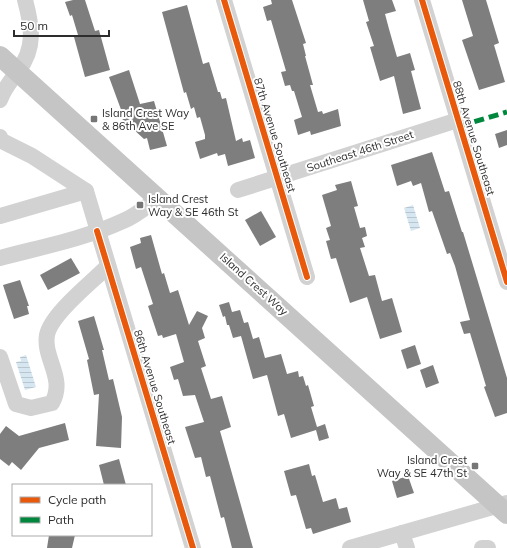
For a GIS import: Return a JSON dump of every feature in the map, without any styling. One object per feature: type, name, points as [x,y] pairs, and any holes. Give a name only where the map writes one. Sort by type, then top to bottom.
[{"type":"main road","name":"Island Crest Way","points":[[0,56],[504,508]]},
{"type":"street","points":[[0,100],[3,92],[28,58],[31,45],[31,23],[25,0]]},
{"type":"street","name":"87th Avenue Southeast","points":[[224,0],[307,277]]},
{"type":"street","name":"88th Avenue Southeast","points":[[422,0],[507,282]]},
{"type":"street","name":"Southeast 46th Street","points":[[238,190],[458,120]]},
{"type":"street","points":[[0,137],[0,140],[32,156],[86,191]]},
{"type":"street","points":[[0,216],[86,191]]},
{"type":"street","name":"86th Avenue Southeast","points":[[86,191],[193,548]]},
{"type":"street","points":[[0,258],[97,231],[129,218],[158,198]]},
{"type":"street","points":[[0,357],[16,404],[31,408],[52,403],[58,386],[47,343],[50,325],[58,315],[108,266]]},
{"type":"street","points":[[350,548],[402,533],[504,508]]},
{"type":"street","points":[[402,533],[407,548]]},
{"type":"street","points":[[482,548],[488,548]]},
{"type":"shaded area","points":[[413,205],[420,228],[411,231],[404,208]]},
{"type":"shaded area","points":[[26,355],[36,387],[25,390],[16,362],[21,361],[20,357]]},
{"type":"building","points":[[85,0],[95,31],[99,30],[110,70],[85,77],[74,37],[78,35],[72,15],[70,16],[65,2]]},
{"type":"building","points":[[271,0],[292,0],[306,43],[303,44],[313,85],[310,85],[318,112],[322,111],[323,114],[338,109],[341,126],[311,135],[310,131],[298,135],[294,120],[302,117],[294,91],[292,91],[290,85],[285,86],[281,72],[286,71],[271,20],[267,21],[263,7],[272,4]]},
{"type":"building","points":[[363,0],[392,0],[396,11],[385,14],[397,57],[410,53],[415,70],[411,71],[421,109],[403,114],[394,76],[380,81],[370,47],[374,46],[366,22],[369,21]]},
{"type":"building","points":[[462,0],[486,0],[499,43],[494,45],[505,82],[479,90],[462,40],[473,36]]},
{"type":"building","points":[[187,5],[203,64],[209,62],[218,92],[220,92],[222,99],[226,98],[236,141],[242,138],[243,142],[250,140],[255,158],[228,166],[225,154],[218,156],[217,153],[200,159],[195,142],[205,139],[205,135],[200,117],[197,118],[194,107],[191,109],[186,92],[184,93],[162,12]]},
{"type":"building","points":[[129,70],[140,104],[154,101],[167,146],[150,150],[147,138],[144,139],[120,117],[123,115],[109,77]]},
{"type":"building","points":[[507,130],[507,145],[499,148],[495,134]]},
{"type":"building","points":[[432,152],[445,192],[449,191],[463,232],[507,378],[507,413],[495,417],[484,387],[486,386],[470,333],[464,334],[460,322],[470,320],[450,253],[447,254],[432,211],[429,212],[421,183],[413,186],[411,181],[397,186],[391,165]]},
{"type":"building","points":[[351,181],[358,206],[354,207],[360,228],[365,227],[367,236],[362,238],[365,247],[360,248],[369,276],[375,275],[382,301],[392,298],[402,332],[380,339],[367,297],[350,303],[336,258],[331,259],[326,241],[330,240],[326,228],[331,226],[322,195],[337,190],[335,185]]},
{"type":"building","points":[[261,211],[276,237],[260,246],[245,220]]},
{"type":"building","points":[[151,235],[162,274],[164,273],[170,293],[178,290],[189,325],[197,311],[208,316],[202,328],[205,338],[198,341],[206,366],[201,368],[211,399],[222,396],[231,427],[220,431],[253,548],[232,548],[224,517],[221,518],[210,476],[206,477],[201,457],[195,458],[185,427],[204,422],[195,395],[183,396],[178,379],[174,380],[170,367],[184,362],[176,334],[163,338],[162,335],[158,336],[148,306],[153,304],[141,267],[136,269],[130,247],[141,243],[140,238]]},
{"type":"building","points":[[71,258],[80,273],[48,290],[40,275]]},
{"type":"building","points":[[20,280],[29,306],[27,306],[29,314],[14,319],[3,285]]},
{"type":"building","points":[[229,302],[232,312],[240,310],[244,323],[248,322],[253,339],[259,337],[265,358],[281,354],[287,374],[298,371],[299,377],[303,376],[306,386],[308,385],[314,406],[311,407],[317,427],[325,424],[329,438],[319,441],[316,430],[291,438],[284,414],[278,416],[267,375],[253,379],[241,336],[233,338],[225,316],[223,317],[219,305]]},
{"type":"building","points":[[94,316],[104,350],[102,350],[109,380],[113,379],[122,417],[121,448],[96,446],[99,394],[94,395],[87,360],[89,359],[78,321]]},
{"type":"building","points":[[415,345],[421,364],[407,369],[401,350]]},
{"type":"building","points":[[433,365],[439,383],[426,388],[420,370]]},
{"type":"building","points":[[65,423],[69,440],[39,448],[21,470],[12,462],[9,466],[0,459],[0,434],[6,426],[19,436]]},
{"type":"building","points":[[119,459],[126,484],[104,484],[99,465]]},
{"type":"building","points":[[309,464],[312,476],[315,475],[323,502],[336,498],[339,509],[347,507],[351,522],[313,534],[311,528],[306,529],[296,495],[291,496],[284,471]]},
{"type":"building","points":[[408,476],[414,493],[397,498],[392,481]]},
{"type":"building","points":[[49,536],[75,536],[72,548],[47,548]]},
{"type":"marked path","points":[[460,126],[507,112]]},
{"type":"cycle path","points":[[224,0],[307,277]]},
{"type":"cycle path","points":[[422,0],[507,282]]},
{"type":"cycle path","points":[[97,231],[193,548]]},
{"type":"place","name":"Island Crest Way & 86th Ave SE","points":[[94,119]]},
{"type":"place","name":"Island Crest Way & SE 46th St","points":[[140,205]]},
{"type":"place","name":"Island Crest Way & SE 47th St","points":[[475,466]]}]
